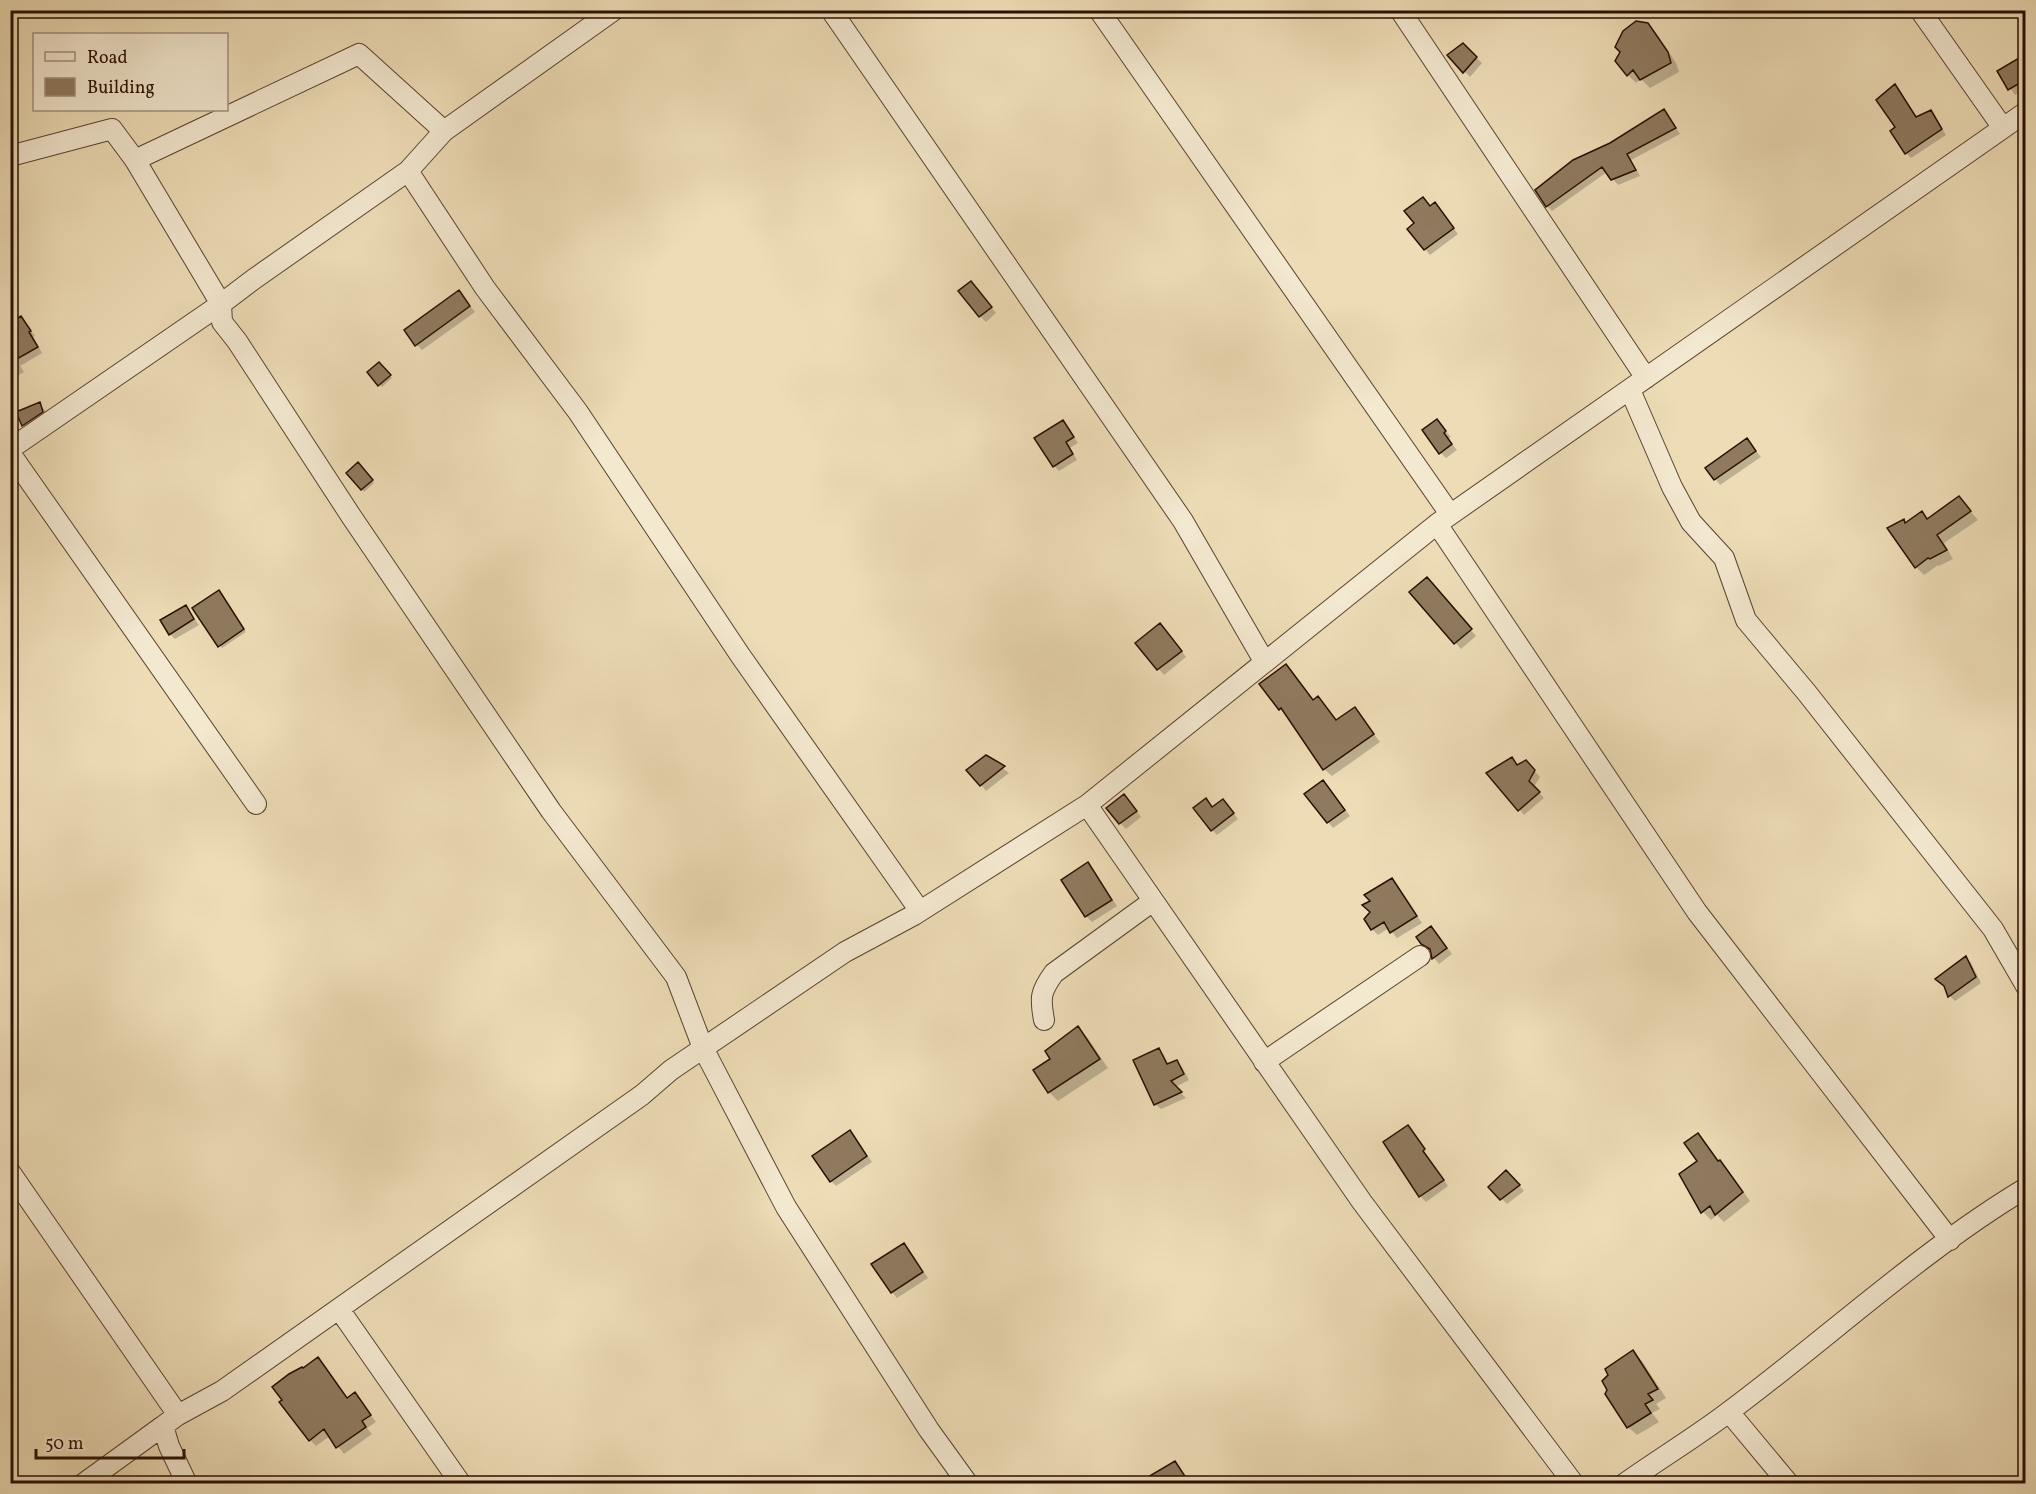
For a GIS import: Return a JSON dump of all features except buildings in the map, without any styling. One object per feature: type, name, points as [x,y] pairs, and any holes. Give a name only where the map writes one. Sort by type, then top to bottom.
[{"type":"street","points":[[256,804],[10,451],[408,171],[444,131],[614,10]]},
{"type":"street","points":[[831,10],[1183,521],[1264,661]]},
{"type":"street","points":[[1099,10],[1444,519],[1698,912],[1950,1240]]},
{"type":"street","points":[[1400,10],[1646,378]]},
{"type":"street","points":[[1920,10],[2002,128]]},
{"type":"street","points":[[135,160],[359,54],[444,131]]},
{"type":"street","points":[[83,1484],[171,1421],[222,1391],[339,1310],[642,1095],[670,1070],[845,952],[920,911],[1087,805],[1444,519],[2025,112]]},
{"type":"street","points":[[10,156],[112,129],[135,160],[221,304],[222,322],[237,341],[357,526],[551,811],[676,976],[703,1048],[786,1207],[929,1430],[968,1484]]},
{"type":"street","points":[[408,171],[485,288],[578,412],[740,655],[920,911]]},
{"type":"street","points":[[1630,390],[1672,487],[1691,522],[1724,558],[1746,620],[1807,693],[1993,929],[2025,986]]},
{"type":"street","points":[[1087,805],[1362,1202],[1574,1484]]},
{"type":"street","points":[[1044,1020],[1040,999],[1044,986],[1054,973],[1153,901]]},
{"type":"street","points":[[1264,1062],[1420,956]]},
{"type":"street","points":[[10,1172],[171,1421],[169,1446],[187,1484]]},
{"type":"street","points":[[1624,1484],[1729,1412],[1950,1240],[1994,1207],[2025,1188]]},
{"type":"street","points":[[339,1310],[461,1484]]},
{"type":"street","points":[[1729,1412],[1789,1484]]}]
